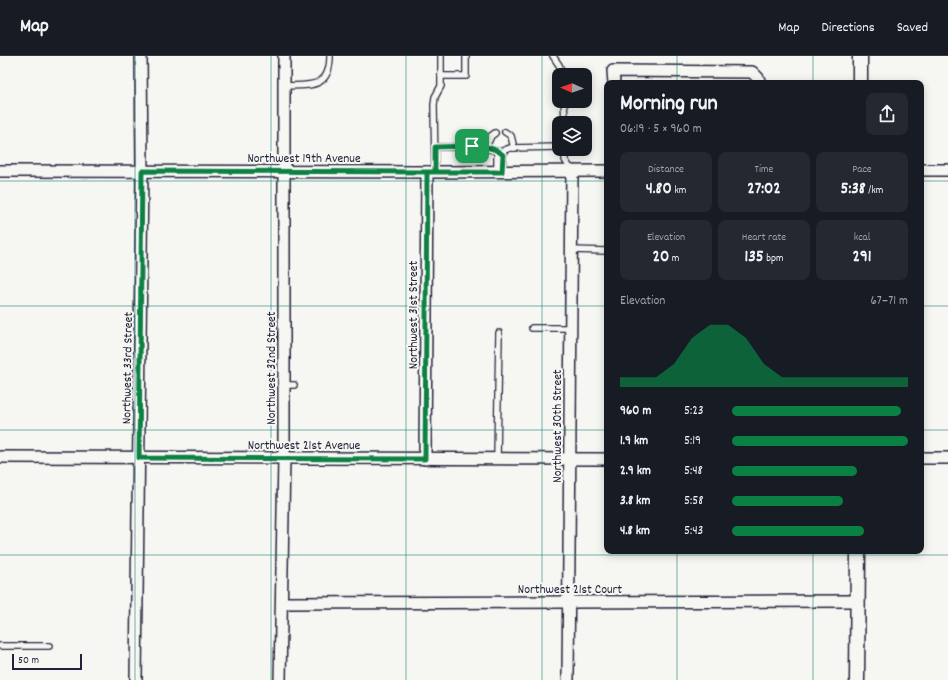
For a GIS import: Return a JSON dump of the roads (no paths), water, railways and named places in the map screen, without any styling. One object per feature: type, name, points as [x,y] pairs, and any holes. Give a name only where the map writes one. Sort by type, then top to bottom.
[{"type":"street","name":"Northwest 33rd Street","points":[[136,680],[142,171],[141,56]]},
{"type":"street","name":"Northwest 32nd Street","points":[[280,680],[284,458],[289,385],[284,171],[284,56]]},
{"type":"street","points":[[860,56],[860,80]]},
{"type":"street","points":[[614,80],[614,71],[752,72],[759,80]]},
{"type":"street","points":[[924,170],[948,170]]},
{"type":"street","name":"Northwest 19th Avenue","points":[[0,171],[604,171]]},
{"type":"street","name":"Northwest 30th Street","points":[[568,680],[572,171]]},
{"type":"street","name":"Northwest 31st Street","points":[[425,459],[431,172]]},
{"type":"street","name":"Northwest 21st Avenue","points":[[0,457],[604,460]]},
{"type":"street","points":[[924,458],[948,458]]},
{"type":"street","points":[[857,680],[858,554]]},
{"type":"street","name":"Northwest 21st Court","points":[[282,603],[858,601]]},
{"type":"lane","points":[[284,86],[309,85],[318,83],[324,79],[328,72],[330,56]]},
{"type":"lane","points":[[431,172],[435,147],[434,105],[435,97],[441,86],[441,56]]},
{"type":"lane","points":[[441,76],[466,76],[466,56]]},
{"type":"lane","points":[[553,56],[560,68]]},
{"type":"lane","points":[[505,132],[511,136],[514,148]]},
{"type":"lane","points":[[486,147],[491,136],[496,133]]},
{"type":"lane","points":[[435,147],[486,147],[500,152],[514,148],[552,147]]},
{"type":"lane","points":[[500,152],[498,156],[500,172]]},
{"type":"lane","points":[[565,156],[565,160],[572,171]]},
{"type":"lane","points":[[572,250],[604,251]]},
{"type":"lane","points":[[532,328],[571,328]]},
{"type":"lane","points":[[497,459],[499,333]]},
{"type":"lane","points":[[0,646],[49,646]]}]
